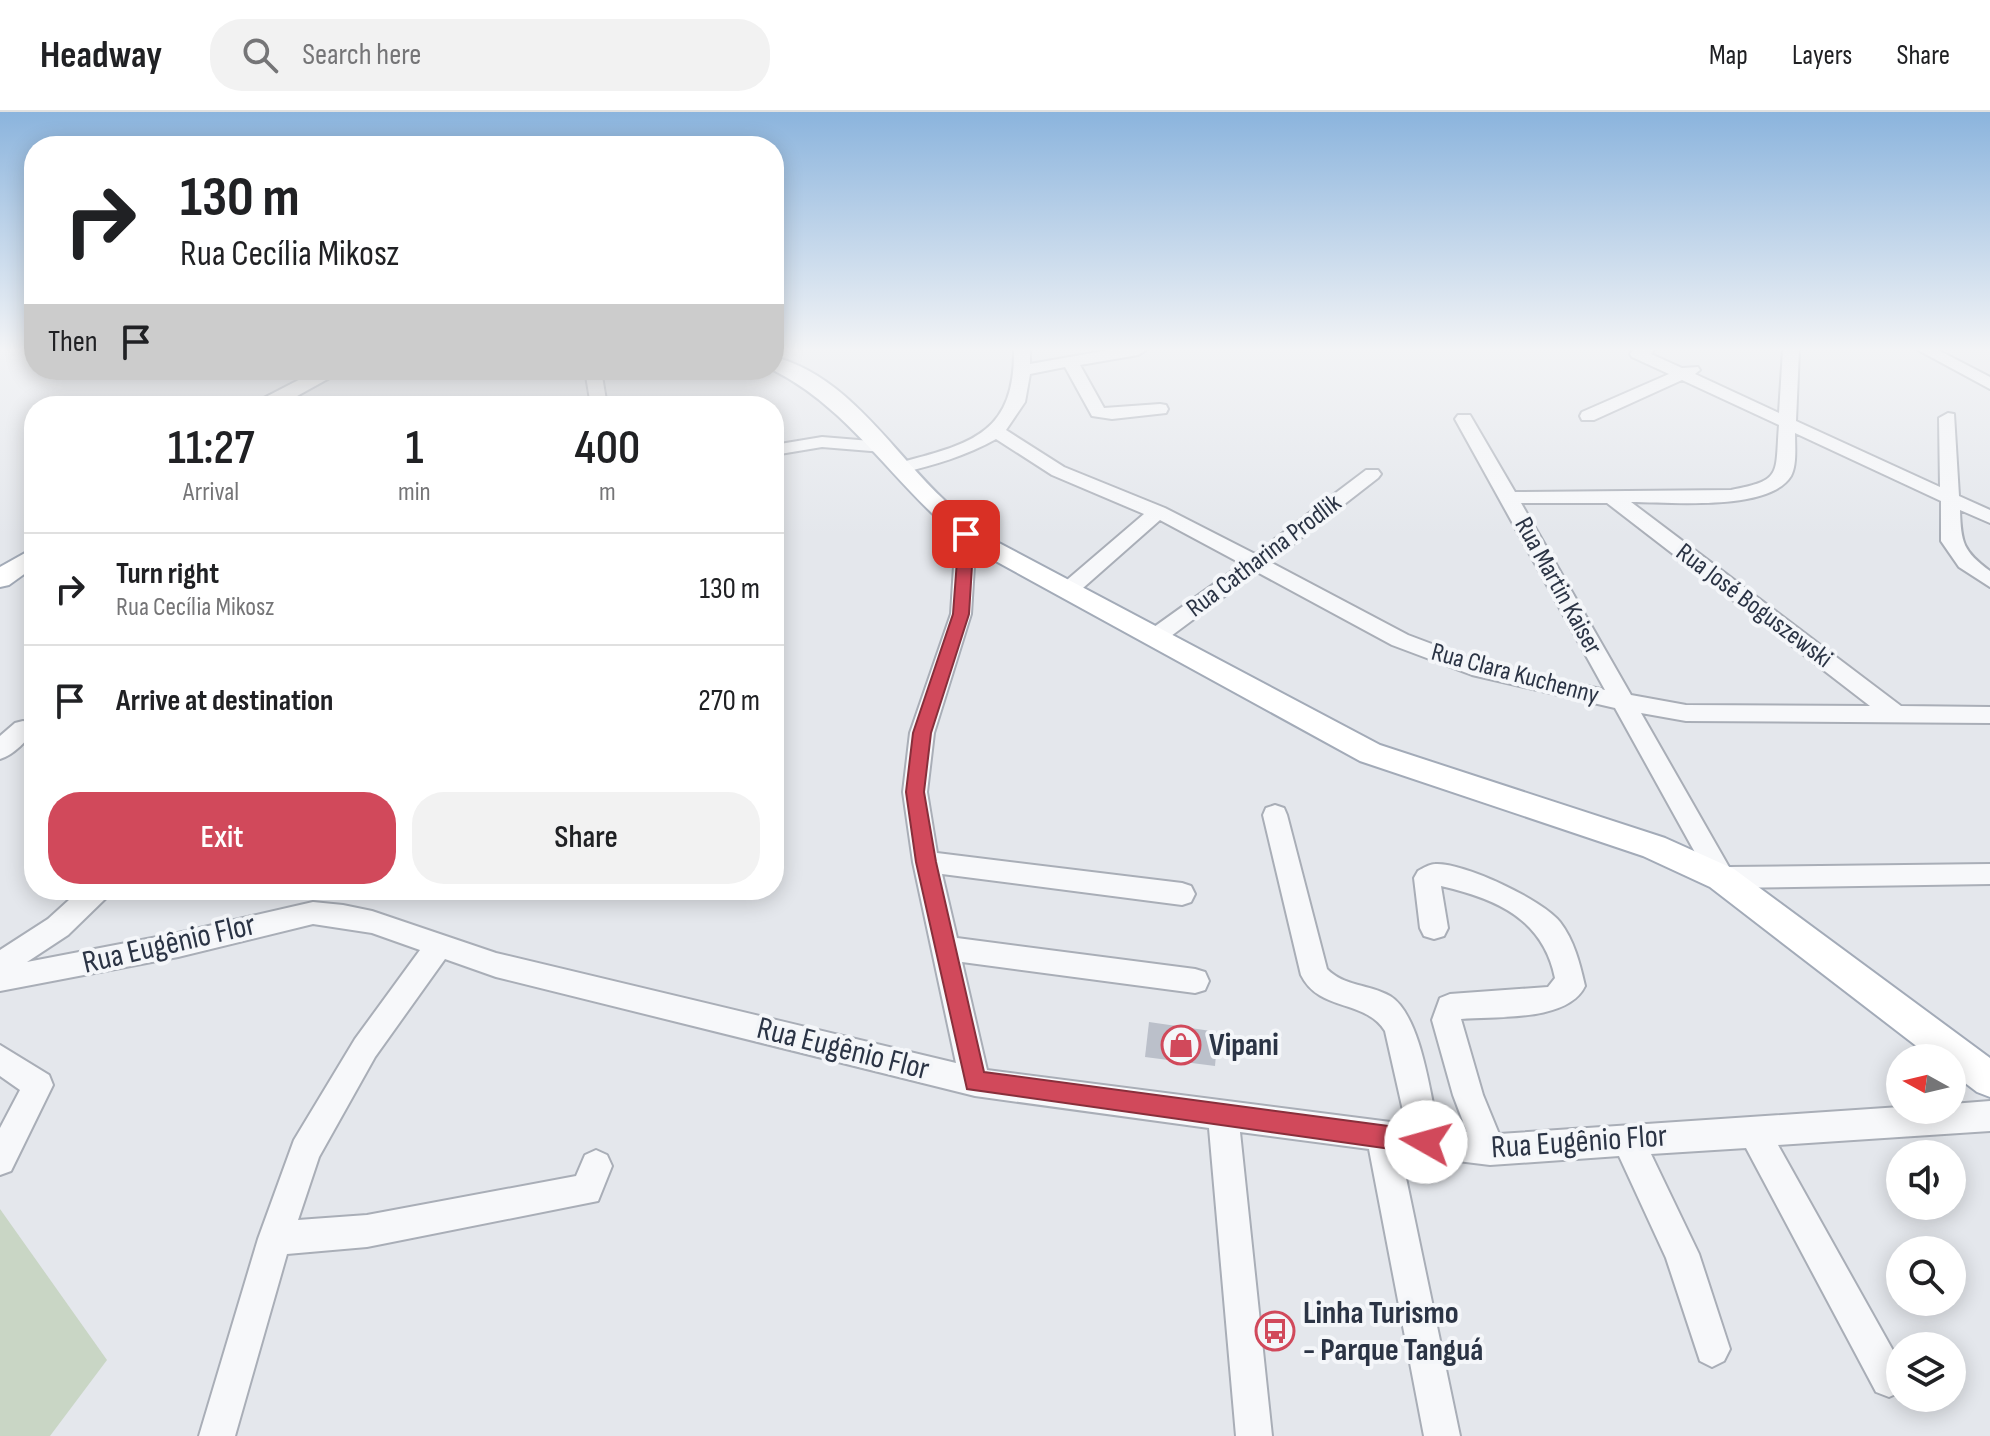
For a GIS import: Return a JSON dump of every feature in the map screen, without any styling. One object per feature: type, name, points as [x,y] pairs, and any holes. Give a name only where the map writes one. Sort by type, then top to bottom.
[{"type":"main road","points":[[847,412],[940,513],[966,534],[1327,733],[1370,753],[1654,847],[1722,878],[1990,1080]]},
{"type":"main road","points":[[0,579],[24,563]]},
{"type":"street","points":[[784,448],[822,442],[892,458],[963,449],[997,432],[1010,412]]},
{"type":"street","points":[[1098,412],[1133,412]]},
{"type":"street","points":[[1588,416],[1597,412]]},
{"type":"street","points":[[1774,412],[1949,493],[1990,517]]},
{"type":"street","points":[[1508,498],[1731,496],[1770,488],[1783,474],[1787,412]]},
{"type":"street","points":[[1948,418],[1951,541],[1966,563],[1990,581]]},
{"type":"street","name":"Rua Martin Kaiser","points":[[1464,419],[1722,878]]},
{"type":"street","name":"Rua Clara Kuchenny","points":[[997,432],[1058,471],[1158,512],[1430,654],[1494,673],[1686,713],[1990,715]]},
{"type":"street","name":"Rua Catharina Prodlik","points":[[1155,637],[1372,474]]},
{"type":"street","points":[[1949,493],[1990,506]]},
{"type":"street","name":"Rua José Boguszewski","points":[[1613,498],[1896,714]]},
{"type":"street","points":[[1068,590],[1158,512]]},
{"type":"street","points":[[966,534],[961,614],[918,749],[915,792],[926,862],[975,1082]]},
{"type":"street","points":[[0,750],[23,729]]},
{"type":"street","points":[[1275,815],[1315,975],[1324,986],[1339,994],[1379,1002],[1391,1010],[1399,1027],[1426,1142]]},
{"type":"street","points":[[926,862],[1182,894]]},
{"type":"street","points":[[1434,928],[1427,878],[1436,874],[1508,900],[1531,912],[1549,927],[1565,958],[1571,986],[1554,999],[1450,1007],[1446,1020],[1468,1095],[1490,1150]]},
{"type":"street","points":[[1722,878],[1990,874]]},
{"type":"street","points":[[0,965],[58,927],[86,900]]},
{"type":"street","name":"Rua Eugênio Flor","points":[[0,979],[164,948],[313,913],[372,922],[496,965],[975,1082],[1382,1137],[1490,1150],[1990,1116]]},
{"type":"street","points":[[217,1436],[275,1239],[305,1151],[365,1048],[439,946]]},
{"type":"street","points":[[945,948],[1195,981]]},
{"type":"street","points":[[0,1059],[38,1085],[0,1160]]},
{"type":"street","points":[[1223,1116],[1254,1436]]},
{"type":"street","points":[[1753,1130],[1886,1374]]},
{"type":"street","points":[[1382,1137],[1442,1436]]},
{"type":"street","points":[[1627,1139],[1682,1254],[1712,1349]]},
{"type":"street","points":[[275,1239],[367,1231],[587,1190],[596,1166]]},
{"type":"green space","points":[[0,1209],[107,1360],[50,1436],[0,1436]]},
{"type":"building","name":"Vipani","points":[[1149,1022],[1218,1032],[1215,1066],[1145,1057]]},
{"type":"place","name":"Vipani","points":[[1181,1045]]},
{"type":"place","name":"Linha Turismo - Parque Tanguá","points":[[1275,1331]]},
{"type":"route","points":[[966,534],[961,614],[922,733],[915,792],[926,862],[975,1082],[1426,1142]]}]
